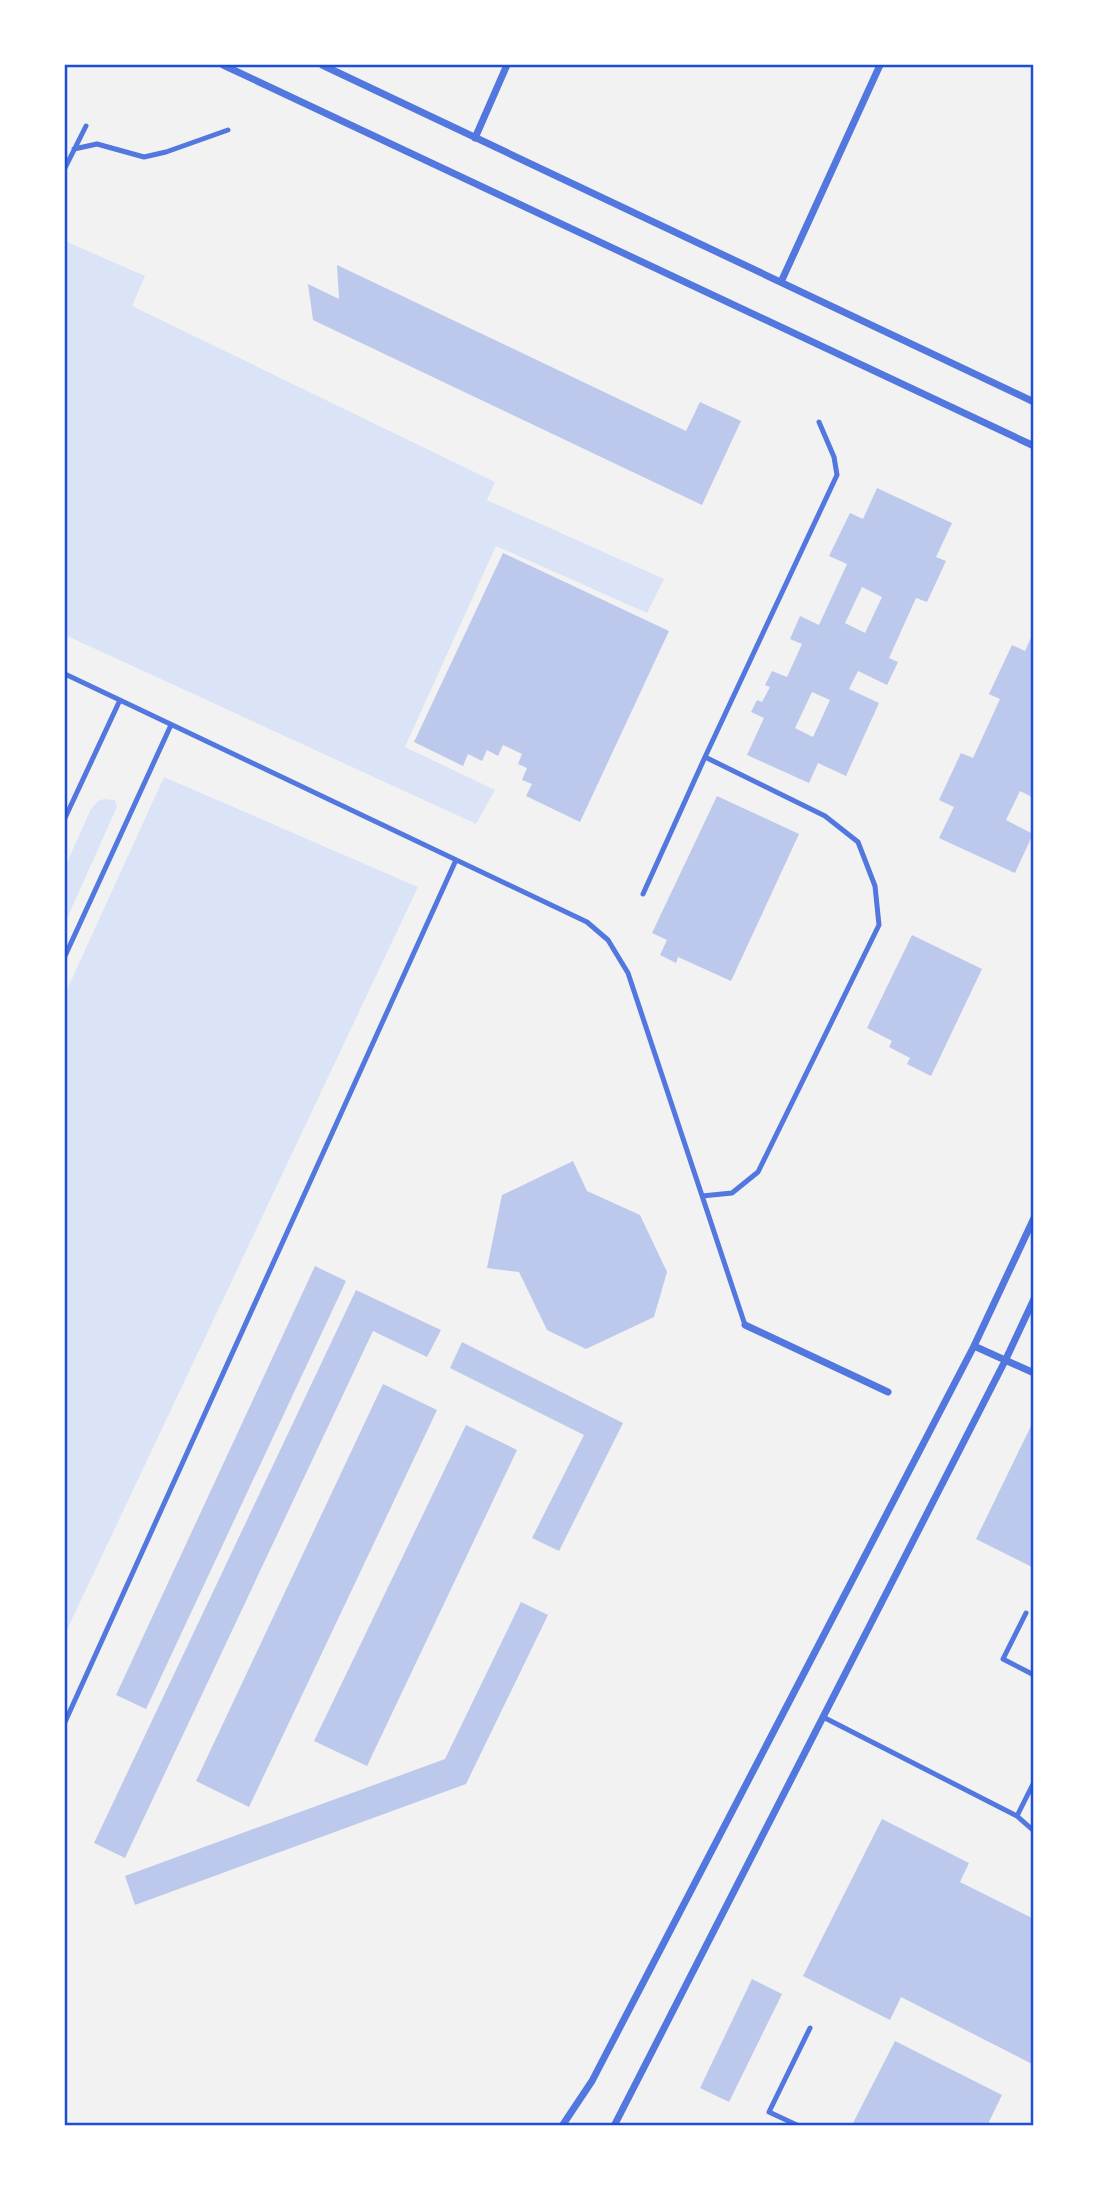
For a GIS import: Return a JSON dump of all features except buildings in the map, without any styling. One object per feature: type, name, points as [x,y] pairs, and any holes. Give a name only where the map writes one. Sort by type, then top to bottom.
[{"type":"street","points":[[223,65],[1034,446]]},
{"type":"street","points":[[322,65],[1034,402]]},
{"type":"street","points":[[475,138],[507,65]]},
{"type":"street","points":[[781,282],[880,65]]},
{"type":"street","points":[[562,2126],[598,2068],[975,1346],[1034,1218]]},
{"type":"street","points":[[614,2126],[1006,1360],[1034,1299]]},
{"type":"street","points":[[745,1325],[888,1392]]},
{"type":"street","points":[[975,1346],[1034,1373]]},
{"type":"lane","points":[[65,168],[86,126]]},
{"type":"lane","points":[[74,149],[97,144],[144,156],[166,152],[228,130]]},
{"type":"lane","points":[[643,894],[837,475],[834,457],[819,422]]},
{"type":"lane","points":[[65,674],[587,922],[608,940],[628,973],[745,1325]]},
{"type":"lane","points":[[65,818],[120,700]]},
{"type":"lane","points":[[65,956],[171,725]]},
{"type":"lane","points":[[702,1196],[732,1193],[758,1172],[879,925],[875,886],[858,842],[825,816],[705,757]]},
{"type":"lane","points":[[65,1722],[456,860]]},
{"type":"lane","points":[[1026,1613],[1003,1659],[1034,1675]]},
{"type":"lane","points":[[823,1717],[1017,1816],[1034,1831]]},
{"type":"lane","points":[[1017,1816],[1034,1782]]},
{"type":"lane","points":[[799,2126],[769,2112],[810,2028]]},
{"type":"shaded area","points":[[65,241],[145,276],[132,306],[495,482],[487,500],[664,579],[647,613],[496,546],[405,747],[495,790],[476,824],[65,635]]},
{"type":"shaded area","points":[[164,777],[418,887],[65,1634],[65,994]]},
{"type":"shaded area","points":[[104,799],[115,800],[117,807],[65,923],[65,867],[91,809]]}]
